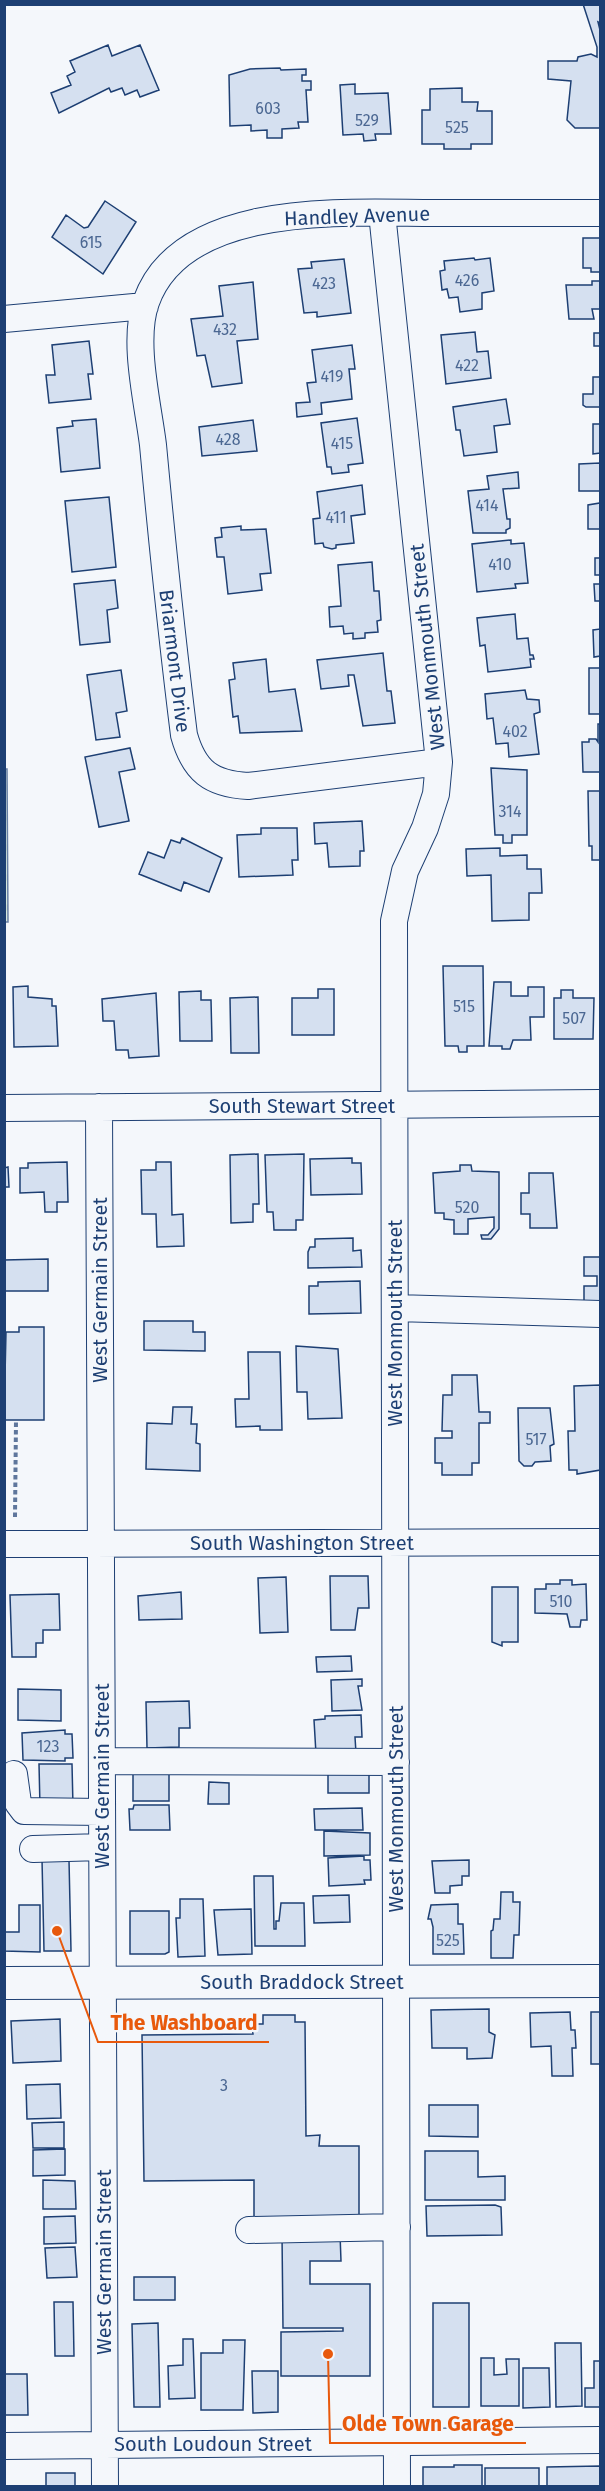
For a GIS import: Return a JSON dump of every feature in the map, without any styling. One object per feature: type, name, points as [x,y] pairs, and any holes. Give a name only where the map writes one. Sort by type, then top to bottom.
[{"type":"main road","name":"South Braddock Street","points":[[4,1983],[600,1981]]},
{"type":"street","name":"Handley Avenue","points":[[145,306],[160,277],[173,262],[191,248],[217,234],[245,224],[332,213],[600,213]]},
{"type":"street","name":"West Monmouth Street","points":[[382,213],[439,762],[436,794],[425,828],[405,871],[394,921],[397,2487]]},
{"type":"street","points":[[4,319],[145,306]]},
{"type":"street","name":"Briarmont Drive","points":[[145,306],[141,347],[166,588],[184,735],[188,750],[198,767],[210,777],[232,785],[248,786],[439,762]]},
{"type":"street","name":"South Stewart Street","points":[[4,1108],[600,1103]]},
{"type":"street","name":"West Germain Street","points":[[99,1107],[105,2487]]},
{"type":"street","points":[[395,1308],[600,1314]]},
{"type":"street","name":"South Washington Street","points":[[4,1544],[600,1542]]},
{"type":"street","points":[[102,1761],[396,1762]]},
{"type":"street","points":[[14,1774],[18,1803],[24,1811],[102,1812]]},
{"type":"street","points":[[33,1849],[102,1847]]},
{"type":"street","points":[[249,2230],[397,2227]]},
{"type":"street","name":"South Loudoun Street","points":[[4,2446],[600,2440]]},
{"type":"path","points":[[15,1517],[16,1420]]},
{"type":"green space","points":[[5,769],[7,769],[8,922],[4,922]]},
{"type":"building","points":[[583,4],[600,4],[600,23],[598,22],[600,30],[600,128],[575,128],[567,120],[571,81],[548,79],[548,61],[577,61],[578,57],[591,54],[597,57],[597,47]]},
{"type":"building","points":[[108,45],[112,56],[140,45],[159,90],[140,97],[137,90],[125,95],[122,88],[111,92],[109,88],[59,113],[51,93],[71,85],[67,76],[75,72],[70,61]]},
{"type":"building","points":[[280,68],[281,70],[306,69],[306,75],[302,75],[302,81],[311,81],[311,90],[306,90],[308,122],[298,122],[299,128],[282,129],[282,138],[267,138],[267,130],[251,131],[251,125],[230,126],[229,75],[250,69]]},
{"type":"building","points":[[355,84],[355,94],[388,93],[391,134],[375,134],[376,140],[364,141],[363,134],[343,135],[340,85]]},
{"type":"building","points":[[462,88],[462,102],[478,102],[477,111],[492,111],[492,144],[471,144],[471,149],[444,149],[444,144],[422,144],[422,110],[430,110],[430,89]]},
{"type":"building","points":[[105,201],[136,222],[103,274],[52,237],[66,215],[84,228],[88,227]]},
{"type":"building","points":[[583,238],[600,238],[600,272],[591,272],[591,268],[583,268]]},
{"type":"building","points":[[474,258],[475,260],[490,258],[494,291],[482,293],[482,309],[460,312],[458,297],[449,298],[447,289],[442,290],[440,271],[445,270],[444,261]]},
{"type":"building","points":[[344,259],[351,313],[317,317],[317,312],[304,313],[298,269],[312,268],[311,262]]},
{"type":"building","points":[[592,281],[600,281],[600,309],[592,309],[594,319],[569,319],[566,285],[592,285]]},
{"type":"building","points":[[253,282],[258,339],[237,341],[242,383],[212,387],[205,355],[197,356],[191,319],[223,316],[219,286]]},
{"type":"building","points":[[475,332],[477,352],[488,351],[491,378],[446,384],[441,335]]},
{"type":"building","points":[[594,333],[600,333],[600,346],[594,346]]},
{"type":"building","points":[[89,341],[93,374],[88,374],[91,399],[49,403],[46,375],[55,375],[52,345]]},
{"type":"building","points":[[352,345],[355,369],[349,369],[352,399],[321,403],[322,414],[297,417],[296,403],[310,402],[307,383],[316,382],[312,350]]},
{"type":"building","points":[[593,377],[600,377],[600,407],[586,407],[583,405],[583,394],[593,394]]},
{"type":"building","points":[[506,399],[510,424],[494,426],[497,452],[464,456],[460,430],[456,430],[453,407]]},
{"type":"building","points":[[357,418],[363,463],[348,465],[349,472],[332,474],[331,467],[327,467],[321,423]]},
{"type":"building","points":[[96,419],[100,468],[61,472],[57,428],[73,426],[72,421]]},
{"type":"building","points":[[253,420],[257,451],[202,456],[199,427]]},
{"type":"building","points":[[593,424],[600,424],[600,453],[593,454]]},
{"type":"building","points":[[600,463],[600,491],[579,491],[579,464]]},
{"type":"building","points":[[518,472],[519,488],[503,489],[510,528],[506,530],[506,533],[473,533],[468,491],[489,489],[487,476]]},
{"type":"building","points":[[362,485],[365,514],[351,516],[354,543],[336,545],[336,548],[332,549],[324,547],[323,543],[315,544],[313,519],[320,518],[317,492]]},
{"type":"building","points":[[109,497],[116,567],[72,572],[65,501]]},
{"type":"building","points":[[600,503],[600,529],[588,529],[588,505]]},
{"type":"building","points":[[241,526],[241,530],[266,529],[271,573],[260,574],[262,590],[228,594],[224,557],[217,557],[215,538],[222,537],[221,528]]},
{"type":"building","points":[[511,540],[511,544],[524,543],[528,583],[515,584],[516,588],[477,592],[472,544]]},
{"type":"building","points":[[595,558],[600,558],[600,575],[595,575]]},
{"type":"building","points":[[372,562],[374,591],[379,591],[381,620],[377,621],[378,632],[365,633],[365,638],[353,639],[353,633],[344,634],[343,626],[330,627],[329,607],[341,606],[338,565]]},
{"type":"building","points":[[115,580],[118,608],[107,610],[110,642],[80,645],[74,584]]},
{"type":"building","points":[[594,584],[600,584],[600,601],[595,601]]},
{"type":"building","points":[[515,614],[517,639],[528,638],[530,655],[533,655],[534,659],[530,659],[531,667],[488,672],[485,645],[480,646],[477,618]]},
{"type":"building","points":[[600,629],[600,656],[594,657],[593,630]]},
{"type":"building","points":[[383,653],[387,691],[391,691],[395,723],[363,726],[354,675],[348,675],[349,686],[321,689],[317,660]]},
{"type":"building","points":[[266,659],[269,692],[295,689],[302,731],[240,733],[238,716],[233,717],[229,680],[235,679],[233,663]]},
{"type":"building","points":[[589,668],[600,668],[600,714],[589,714]]},
{"type":"building","points":[[121,670],[127,711],[116,713],[120,737],[96,740],[87,675]]},
{"type":"building","points":[[525,690],[527,699],[539,700],[540,712],[534,714],[539,754],[509,757],[508,743],[496,744],[493,718],[487,719],[485,694]]},
{"type":"building","points":[[598,724],[600,724],[600,772],[583,772],[582,742],[596,739],[598,742]]},
{"type":"building","points":[[130,748],[135,769],[119,772],[129,821],[99,827],[85,757]]},
{"type":"building","points":[[491,768],[527,770],[527,835],[512,835],[512,843],[503,843],[503,835],[495,835]]},
{"type":"building","points":[[588,791],[600,791],[600,860],[592,860],[592,846],[589,846]]},
{"type":"building","points":[[362,821],[364,851],[360,851],[360,866],[329,867],[327,843],[315,844],[314,823]]},
{"type":"building","points":[[261,828],[297,828],[298,860],[292,860],[293,875],[239,877],[237,835],[261,834]]},
{"type":"building","points":[[182,838],[222,858],[209,892],[184,882],[181,891],[139,874],[148,852],[164,858],[171,840],[180,843]]},
{"type":"building","points":[[500,848],[500,856],[527,855],[527,869],[541,869],[542,893],[529,893],[529,920],[492,921],[491,875],[467,876],[466,849]]},
{"type":"building","points":[[443,966],[483,966],[484,1046],[467,1046],[467,1052],[459,1052],[458,1046],[445,1046]]},
{"type":"building","points":[[494,982],[511,982],[511,996],[528,996],[528,987],[544,987],[544,1017],[530,1017],[531,1040],[513,1040],[510,1049],[502,1049],[502,1046],[489,1046]]},
{"type":"building","points":[[28,986],[28,997],[52,999],[52,1006],[56,1006],[58,1046],[14,1047],[13,987]]},
{"type":"building","points":[[318,989],[334,989],[334,1035],[292,1035],[292,998],[318,998]]},
{"type":"building","points":[[561,990],[573,990],[573,998],[594,998],[593,1039],[554,1039],[554,998],[561,998]]},
{"type":"building","points":[[201,991],[201,1000],[211,1000],[212,1041],[180,1041],[179,992]]},
{"type":"building","points":[[156,993],[159,1056],[129,1058],[128,1050],[116,1050],[114,1021],[103,1021],[102,999]]},
{"type":"building","points":[[258,997],[259,1053],[231,1053],[230,998]]},
{"type":"building","points":[[258,1154],[259,1204],[253,1204],[253,1222],[231,1223],[230,1155]]},
{"type":"building","points":[[304,1154],[303,1220],[296,1220],[296,1230],[274,1230],[273,1212],[267,1212],[265,1155]]},
{"type":"building","points":[[352,1158],[352,1163],[361,1163],[362,1194],[311,1195],[310,1159]]},
{"type":"building","points":[[67,1162],[68,1202],[57,1202],[57,1212],[45,1212],[44,1192],[20,1193],[20,1168],[28,1168],[28,1163]]},
{"type":"building","points":[[156,1162],[171,1162],[172,1215],[183,1214],[184,1246],[157,1247],[156,1214],[142,1214],[141,1170],[156,1170]]},
{"type":"building","points":[[460,1165],[471,1165],[472,1171],[499,1172],[499,1229],[491,1239],[482,1239],[481,1235],[488,1235],[494,1228],[494,1217],[468,1219],[468,1234],[454,1234],[454,1220],[444,1219],[444,1213],[435,1213],[433,1173],[460,1171]]},
{"type":"building","points":[[8,1167],[9,1187],[4,1187],[4,1168]]},
{"type":"building","points":[[529,1173],[553,1173],[557,1228],[530,1228],[530,1214],[521,1214],[521,1193],[529,1193]]},
{"type":"building","points":[[353,1238],[353,1251],[361,1250],[362,1267],[308,1268],[308,1252],[310,1247],[315,1247],[315,1239]]},
{"type":"building","points":[[584,1257],[600,1257],[600,1303],[584,1303],[584,1286],[597,1286],[597,1276],[584,1276]]},
{"type":"building","points":[[48,1259],[48,1291],[4,1291],[4,1260]]},
{"type":"building","points":[[360,1281],[361,1313],[309,1314],[309,1286],[318,1286],[318,1282]]},
{"type":"building","points":[[144,1321],[193,1321],[193,1332],[205,1332],[205,1351],[144,1350]]},
{"type":"building","points":[[19,1327],[44,1327],[44,1420],[4,1420],[6,1332],[19,1332]]},
{"type":"building","points":[[296,1346],[338,1349],[342,1418],[308,1419],[307,1392],[297,1392]]},
{"type":"building","points":[[248,1352],[280,1352],[282,1430],[260,1430],[260,1426],[236,1427],[235,1399],[249,1399]]},
{"type":"building","points":[[452,1375],[477,1375],[479,1412],[490,1412],[490,1423],[479,1423],[479,1463],[472,1463],[472,1475],[442,1475],[442,1463],[435,1463],[435,1438],[452,1438],[452,1431],[442,1431],[443,1395],[452,1395]]},
{"type":"building","points":[[600,1385],[600,1470],[577,1474],[577,1470],[569,1470],[568,1431],[575,1431],[574,1386]]},
{"type":"building","points":[[173,1407],[192,1407],[191,1424],[197,1424],[196,1443],[200,1444],[200,1471],[146,1469],[147,1423],[172,1424]]},
{"type":"building","points":[[518,1408],[550,1408],[554,1444],[550,1446],[551,1461],[535,1462],[532,1466],[524,1466],[519,1461]]},
{"type":"building","points":[[330,1576],[368,1576],[369,1608],[358,1608],[355,1630],[331,1630]]},
{"type":"building","points":[[286,1577],[288,1632],[260,1633],[258,1578]]},
{"type":"building","points":[[560,1580],[572,1580],[572,1585],[586,1584],[587,1620],[581,1620],[580,1627],[570,1627],[567,1614],[535,1613],[535,1589],[546,1589],[546,1584],[560,1584]]},
{"type":"building","points":[[492,1587],[518,1587],[518,1642],[502,1642],[502,1646],[492,1642]]},
{"type":"building","points":[[181,1592],[182,1619],[139,1620],[138,1596]]},
{"type":"building","points":[[59,1594],[60,1630],[43,1630],[43,1643],[36,1643],[36,1657],[12,1657],[10,1595]]},
{"type":"building","points":[[351,1656],[352,1671],[317,1672],[316,1657]]},
{"type":"building","points":[[362,1679],[362,1686],[358,1686],[362,1710],[332,1711],[331,1680]]},
{"type":"building","points":[[18,1689],[61,1690],[61,1721],[18,1720]]},
{"type":"building","points":[[189,1701],[190,1728],[179,1728],[179,1747],[147,1748],[146,1702]]},
{"type":"building","points":[[361,1715],[362,1737],[355,1737],[356,1753],[316,1754],[314,1720],[325,1719],[325,1716]]},
{"type":"building","points":[[65,1730],[65,1734],[72,1734],[73,1758],[65,1758],[65,1761],[23,1760],[22,1733]]},
{"type":"building","points":[[39,1764],[72,1764],[73,1806],[40,1807]]},
{"type":"building","points":[[328,1764],[369,1764],[369,1793],[328,1793]]},
{"type":"building","points":[[133,1766],[169,1773],[169,1801],[133,1801]]},
{"type":"building","points":[[209,1782],[229,1783],[229,1804],[208,1804]]},
{"type":"building","points":[[134,1805],[169,1805],[170,1830],[130,1830],[129,1809],[133,1809]]},
{"type":"building","points":[[362,1808],[363,1830],[315,1830],[314,1809]]},
{"type":"building","points":[[324,1831],[370,1833],[370,1855],[324,1856]]},
{"type":"building","points":[[364,1856],[364,1860],[370,1860],[371,1880],[364,1880],[365,1884],[329,1886],[328,1858]]},
{"type":"building","points":[[42,1859],[69,1860],[71,1951],[44,1951]]},
{"type":"building","points":[[469,1860],[469,1876],[462,1876],[462,1885],[450,1886],[450,1893],[435,1893],[432,1861]]},
{"type":"building","points":[[254,1876],[273,1876],[274,1929],[276,1929],[276,1921],[279,1921],[281,1903],[304,1903],[305,1946],[255,1946]]},
{"type":"building","points":[[501,1892],[513,1892],[513,1902],[520,1902],[519,1935],[514,1935],[513,1958],[491,1958],[491,1931],[494,1919],[500,1919]]},
{"type":"building","points":[[349,1895],[350,1922],[314,1923],[313,1896]]},
{"type":"building","points":[[180,1899],[203,1899],[205,1956],[178,1957],[176,1918],[180,1918]]},
{"type":"building","points":[[458,1904],[458,1924],[463,1924],[464,1954],[433,1954],[433,1927],[431,1919],[428,1919],[431,1905]]},
{"type":"building","points":[[19,1905],[40,1905],[40,1952],[4,1951],[4,1932],[19,1932]]},
{"type":"building","points":[[251,1909],[252,1954],[218,1955],[214,1910]]},
{"type":"building","points":[[130,1911],[169,1911],[169,1952],[130,1954]]},
{"type":"building","points":[[489,2009],[489,2032],[495,2035],[492,2058],[467,2059],[467,2048],[432,2048],[431,2010]]},
{"type":"building","points":[[570,2012],[571,2030],[575,2030],[576,2048],[572,2048],[573,2076],[552,2076],[551,2046],[531,2047],[530,2013]]},
{"type":"building","points":[[591,2012],[600,2012],[600,2064],[591,2064]]},
{"type":"building","points":[[263,2015],[295,2015],[295,2022],[305,2022],[306,2136],[320,2135],[319,2146],[359,2146],[359,2221],[254,2221],[254,2180],[144,2181],[142,2035],[253,2034],[252,2024],[263,2024]]},
{"type":"building","points":[[60,2019],[61,2061],[13,2063],[11,2021]]},
{"type":"building","points":[[60,2084],[61,2118],[27,2119],[26,2085]]},
{"type":"building","points":[[429,2105],[478,2105],[478,2137],[429,2136]]},
{"type":"building","points":[[64,2122],[64,2148],[33,2148],[32,2123]]},
{"type":"building","points":[[65,2149],[65,2175],[33,2176],[33,2150]]},
{"type":"building","points":[[425,2151],[478,2151],[478,2177],[505,2176],[505,2200],[425,2200]]},
{"type":"building","points":[[43,2180],[75,2181],[76,2209],[43,2209]]},
{"type":"building","points":[[495,2205],[501,2207],[502,2235],[427,2236],[426,2206]]},
{"type":"building","points":[[75,2216],[76,2243],[44,2244],[44,2217]]},
{"type":"building","points":[[282,2234],[340,2234],[341,2261],[310,2261],[310,2284],[370,2284],[370,2376],[281,2376],[281,2332],[343,2331],[343,2328],[283,2328]]},
{"type":"building","points":[[75,2247],[77,2277],[47,2278],[45,2248]]},
{"type":"building","points":[[134,2277],[175,2277],[175,2300],[134,2300]]},
{"type":"building","points":[[54,2302],[73,2302],[74,2356],[55,2356]]},
{"type":"building","points":[[433,2303],[469,2303],[469,2407],[433,2407]]},
{"type":"building","points":[[158,2323],[160,2407],[134,2407],[132,2324]]},
{"type":"building","points":[[183,2339],[193,2339],[195,2398],[169,2399],[168,2366],[183,2365]]},
{"type":"building","points":[[223,2340],[245,2340],[243,2410],[201,2410],[201,2353],[223,2353]]},
{"type":"building","points":[[555,2343],[581,2343],[582,2406],[556,2407]]},
{"type":"building","points":[[481,2358],[494,2358],[494,2375],[507,2374],[506,2359],[519,2359],[519,2406],[481,2406]]},
{"type":"building","points":[[594,2361],[600,2361],[600,2407],[585,2407],[585,2388],[594,2388]]},
{"type":"building","points":[[523,2368],[549,2368],[550,2407],[523,2408]]},
{"type":"building","points":[[252,2371],[278,2371],[278,2412],[253,2413]]},
{"type":"building","points":[[4,2374],[27,2374],[28,2415],[4,2415]]},
{"type":"building","points":[[454,2465],[482,2465],[482,2486],[423,2486],[423,2467],[454,2467]]},
{"type":"building","points":[[600,2466],[600,2486],[547,2486],[547,2467]]},
{"type":"building","points":[[485,2468],[539,2468],[539,2486],[485,2486]]},
{"type":"building","points":[[46,2473],[75,2473],[75,2486],[46,2486]]},
{"type":"place","name":"The Washboard","points":[[57,1931]]},
{"type":"place","name":"Olde Town Garage","points":[[328,2354]]}]
